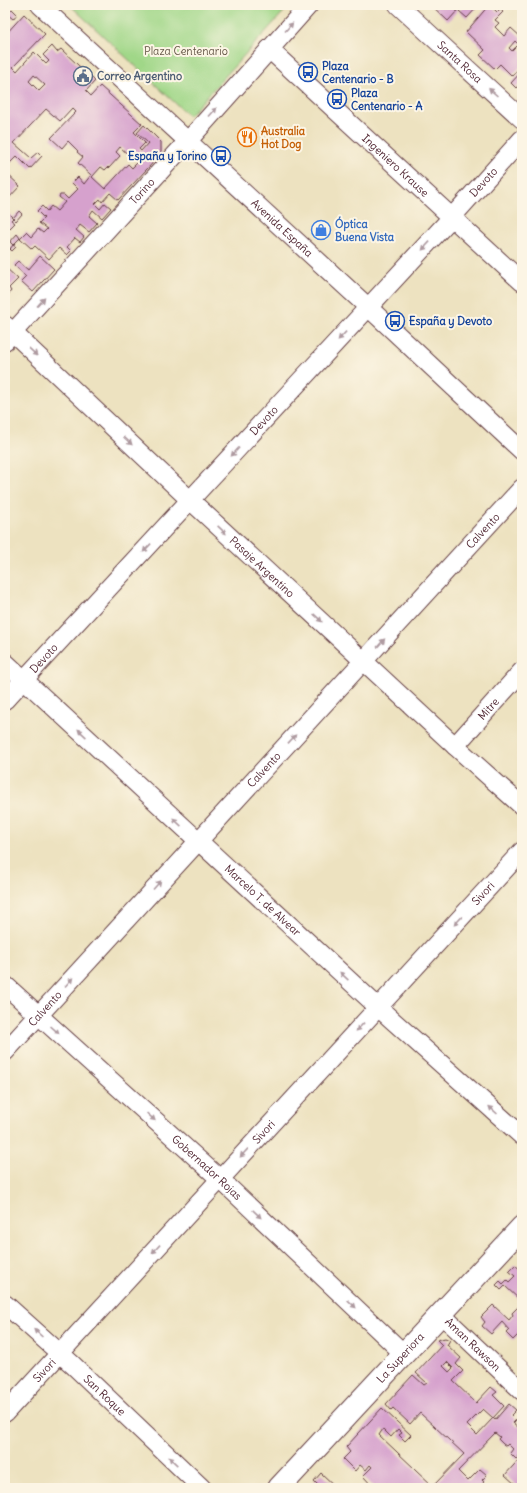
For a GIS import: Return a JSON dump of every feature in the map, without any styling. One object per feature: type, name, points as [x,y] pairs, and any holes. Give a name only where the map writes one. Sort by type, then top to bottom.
[{"type":"main road","name":"La Superiora","points":[[279,1488],[522,1227]]},
{"type":"street","name":"Avenida España","points":[[40,5],[522,451]]},
{"type":"street","name":"Torino","points":[[8,333],[187,142],[309,5]]},
{"type":"street","name":"Santa Rosa","points":[[398,5],[522,119]]},
{"type":"street","name":"Ingeniero Krause","points":[[269,49],[522,282]]},
{"type":"street","name":"Devoto","points":[[5,700],[369,308],[522,139]]},
{"type":"street","name":"Pasaje Argentino","points":[[8,333],[455,746],[522,806]]},
{"type":"street","name":"Calvento","points":[[5,1052],[522,488]]},
{"type":"street","name":"Marcelo T. de Alvear","points":[[5,662],[378,1007],[522,1136]]},
{"type":"street","name":"Mitre","points":[[455,746],[522,671]]},
{"type":"street","name":"Sivori","points":[[5,1413],[522,851]]},
{"type":"street","name":"Gobernador Rojas","points":[[5,985],[220,1179],[404,1354]]},
{"type":"street","name":"San Roque","points":[[5,1304],[60,1353],[202,1488]]},
{"type":"street","name":"Aman Rawson","points":[[441,1314],[522,1391]]},
{"type":"green space","name":"Plaza Centenario","points":[[70,5],[290,5],[189,116]]},
{"type":"building","points":[[431,5],[452,5],[458,10],[448,21]]},
{"type":"building","points":[[465,5],[479,5],[467,18],[459,11]]},
{"type":"building","points":[[489,5],[495,5],[497,7],[494,9],[497,12],[500,9],[503,12],[495,20],[499,23],[495,27],[504,36],[511,28],[522,38],[522,41],[518,44],[515,41],[509,48],[512,51],[517,46],[522,51],[522,68],[521,66],[512,76],[500,64],[495,69],[480,55],[485,50],[466,32]]},
{"type":"building","points":[[12,9],[17,14],[13,19],[7,14]]},
{"type":"building","points":[[24,14],[45,34],[13,67],[17,71],[34,52],[46,64],[49,61],[43,55],[52,46],[57,52],[61,49],[95,81],[86,91],[91,96],[100,86],[142,124],[134,132],[145,143],[139,149],[141,151],[148,143],[137,133],[144,125],[161,142],[161,154],[118,200],[110,193],[102,202],[100,199],[95,204],[100,209],[105,203],[111,208],[102,218],[93,210],[89,216],[97,223],[89,232],[80,225],[76,230],[84,237],[80,242],[75,238],[67,247],[71,251],[67,255],[59,248],[49,259],[35,246],[32,249],[20,238],[26,232],[31,237],[38,229],[43,233],[47,229],[39,223],[44,218],[37,211],[42,206],[47,211],[51,206],[57,211],[65,202],[59,197],[60,195],[64,195],[68,199],[78,189],[72,183],[78,177],[84,184],[91,175],[78,163],[83,157],[68,141],[62,148],[51,138],[76,112],[72,108],[60,121],[46,109],[14,143],[31,158],[38,152],[42,156],[30,169],[17,156],[5,168],[5,35]],"holes":[[[34,75],[45,85],[39,91],[29,81]],[[120,147],[133,159],[135,157],[139,161],[132,168],[128,164],[105,189],[92,177],[101,167],[105,170],[108,167],[109,168],[120,156],[116,152]]]},
{"type":"building","points":[[522,71],[522,88],[519,85],[516,88],[511,83]]},
{"type":"building","points":[[5,172],[20,186],[7,200],[5,198]]},
{"type":"building","points":[[19,211],[22,214],[16,221],[13,218]]},
{"type":"building","points":[[9,214],[13,218],[11,220],[15,223],[10,228],[5,224],[5,218]]},
{"type":"building","points":[[17,234],[20,238],[13,245],[10,242]]},
{"type":"building","points":[[5,244],[10,249],[5,254]]},
{"type":"building","points":[[13,245],[16,247],[12,251],[10,249]]},
{"type":"building","points":[[40,256],[54,269],[33,292],[21,281],[26,276],[14,265],[18,261],[28,270]]},
{"type":"building","points":[[5,267],[18,279],[9,288],[11,291],[7,296],[5,294]]},
{"type":"building","points":[[515,1265],[522,1271],[522,1302],[505,1286],[501,1290],[496,1285],[500,1281],[503,1284],[507,1280],[509,1282],[515,1276],[509,1271]]},
{"type":"building","points":[[522,1303],[522,1331],[513,1340],[506,1333],[509,1330],[502,1322],[491,1334],[482,1326],[485,1322],[481,1317],[493,1305],[509,1320],[513,1315],[512,1313]]},
{"type":"building","points":[[445,1338],[450,1340],[447,1345],[461,1358],[456,1364],[463,1371],[453,1381],[476,1403],[491,1387],[497,1392],[493,1395],[504,1406],[493,1418],[495,1420],[509,1404],[516,1410],[511,1415],[516,1420],[513,1423],[518,1427],[522,1424],[522,1449],[520,1451],[522,1453],[516,1459],[510,1453],[513,1449],[508,1444],[506,1446],[503,1444],[498,1439],[500,1437],[495,1433],[458,1471],[468,1481],[480,1469],[487,1475],[482,1480],[484,1482],[479,1488],[374,1488],[363,1476],[372,1467],[370,1465],[366,1470],[360,1465],[355,1471],[343,1459],[350,1452],[346,1447],[382,1408],[411,1435],[405,1441],[399,1435],[402,1433],[398,1429],[391,1437],[383,1429],[379,1435],[433,1486],[464,1454],[420,1413],[410,1424],[393,1408],[391,1410],[386,1404],[413,1375],[424,1385],[427,1383],[416,1373],[442,1345],[437,1340]],"holes":[[[447,1362],[453,1368],[449,1372],[443,1366]],[[483,1409],[493,1418],[477,1435],[467,1425]]]},
{"type":"building","points":[[522,1456],[522,1488],[514,1488],[516,1485],[505,1475]]},
{"type":"building","points":[[321,1473],[337,1488],[320,1488],[314,1481]]},
{"type":"place","name":"Plaza Centenario - B","points":[[308,72]]},
{"type":"place","name":"Correo Argentino","points":[[83,76]]},
{"type":"place","name":"Plaza Centenario - A","points":[[337,99]]},
{"type":"place","name":"Australia Hot Dog","points":[[247,137]]},
{"type":"place","name":"España y Torino","points":[[221,156]]},
{"type":"place","name":"Óptica Buena Vista","points":[[321,230]]},
{"type":"place","name":"España y Devoto","points":[[395,321]]}]
